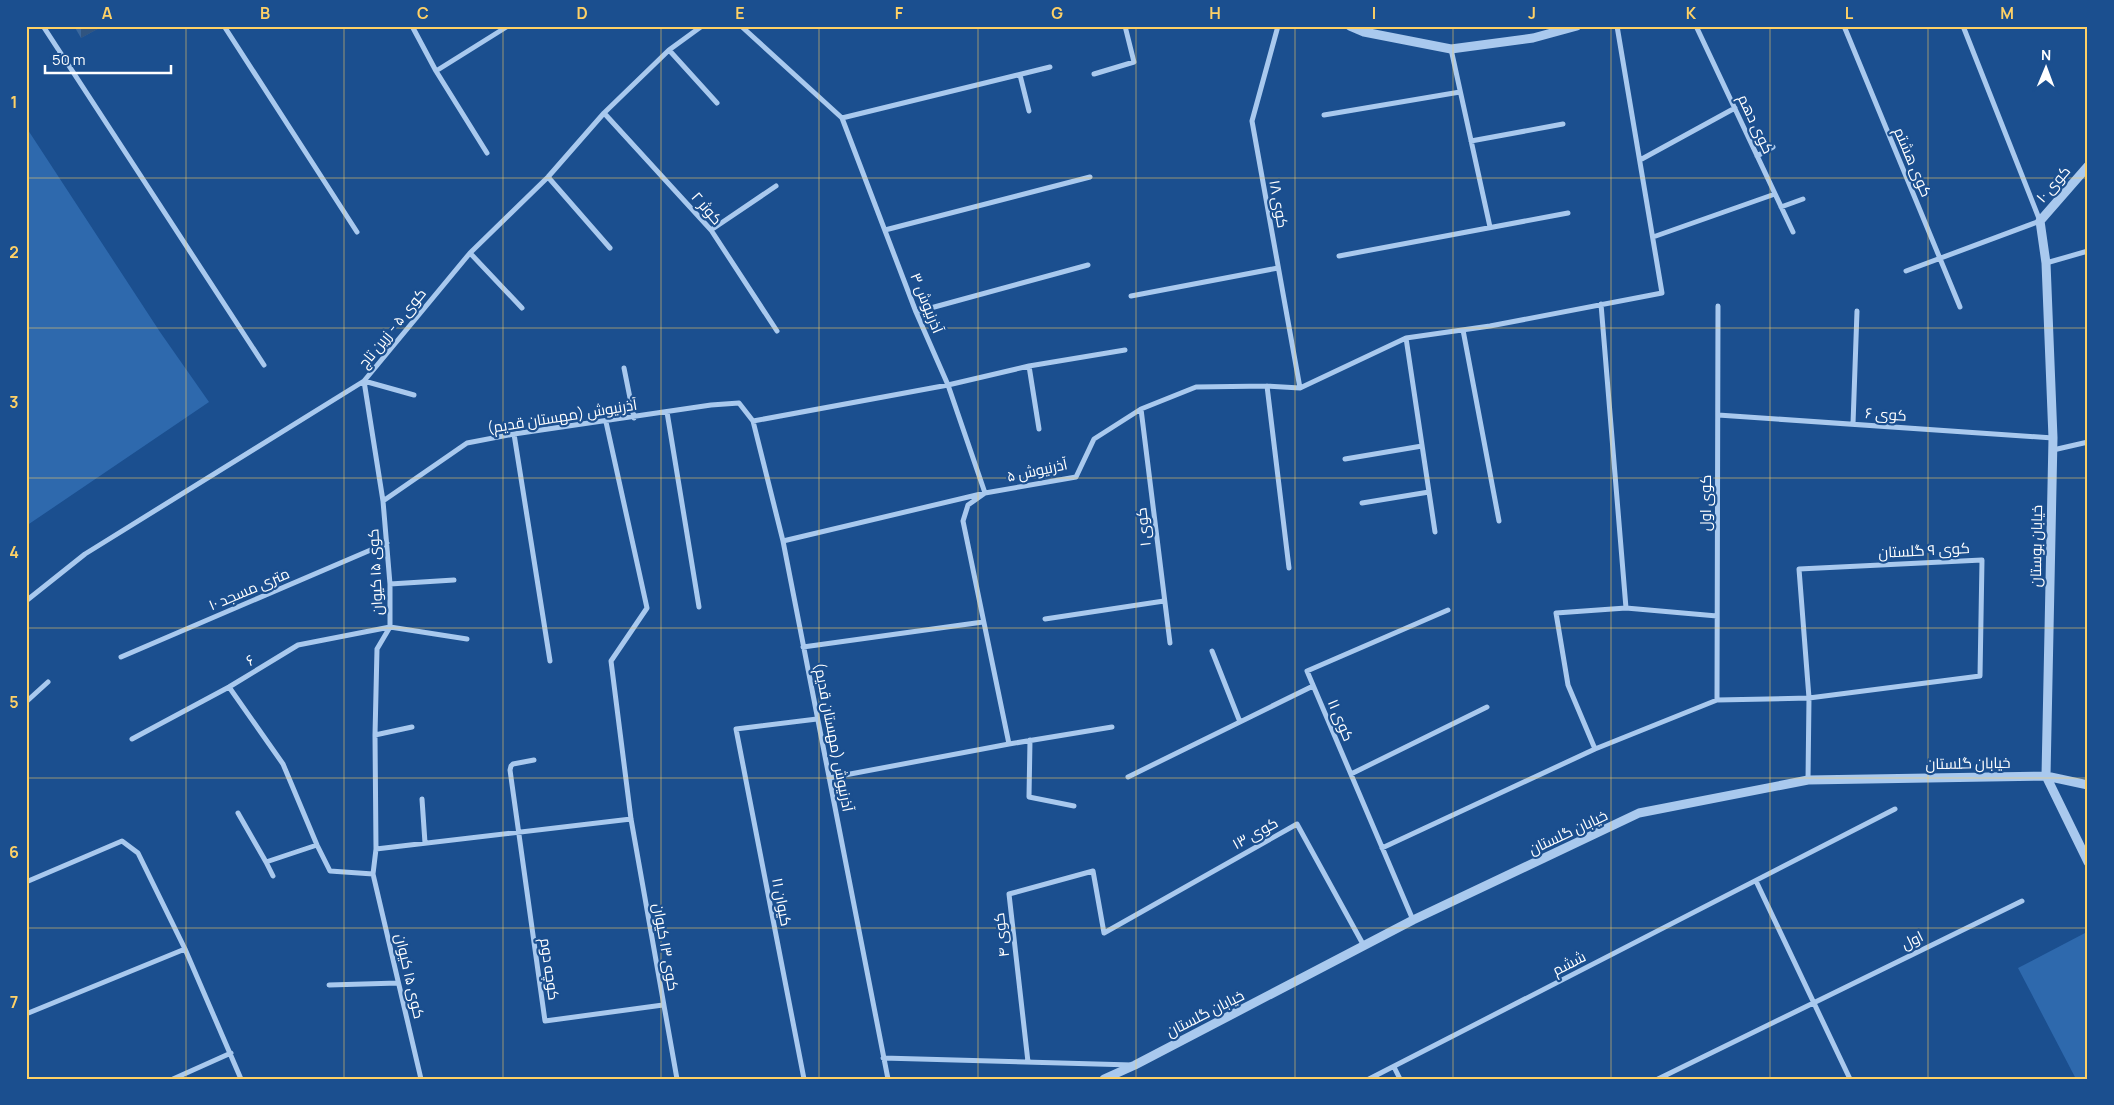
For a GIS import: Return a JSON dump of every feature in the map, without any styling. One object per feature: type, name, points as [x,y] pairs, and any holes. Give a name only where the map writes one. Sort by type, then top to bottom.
[{"type":"street","points":[[43,26],[264,365]]},
{"type":"street","points":[[224,26],[358,232]]},
{"type":"street","points":[[412,26],[436,71],[486,153]]},
{"type":"street","points":[[436,71],[508,26]]},
{"type":"street","name":"کوی ۵ - زرین تاج","points":[[26,601],[86,554],[364,381],[470,253],[548,177],[604,113],[669,50],[702,26]]},
{"type":"street","name":"آذرنیوش ۳","points":[[741,26],[842,118],[916,312],[948,385],[985,493]]},
{"type":"street","points":[[1094,74],[1134,62],[1125,26]]},
{"type":"street","name":"کوی ۱۸","points":[[1278,26],[1252,121],[1300,388]]},
{"type":"street","points":[[1350,26],[1364,32],[1451,49],[1533,38],[1577,26]]},
{"type":"street","points":[[1300,388],[1406,338],[1463,330],[1662,293],[1617,26]]},
{"type":"street","name":"کوی دهم","points":[[1696,26],[1793,232]]},
{"type":"street","name":"کوی هشتم","points":[[1844,26],[1960,307]]},
{"type":"street","points":[[1906,271],[2040,221],[1963,26]]},
{"type":"street","points":[[1451,49],[1490,227]]},
{"type":"street","points":[[669,50],[717,103]]},
{"type":"street","points":[[842,118],[1050,67]]},
{"type":"street","points":[[1020,75],[1029,111]]},
{"type":"street","points":[[1324,115],[1460,92]]},
{"type":"street","points":[[1640,160],[1734,108]]},
{"type":"street","name":"کوثر ۲","points":[[604,113],[711,230],[776,331]]},
{"type":"street","points":[[1471,141],[1563,124]]},
{"type":"street","points":[[1757,156],[1772,147]]},
{"type":"street","points":[[2086,168],[2088,179]]},
{"type":"street","name":"کوی ۱۰","points":[[2040,221],[2086,168]]},
{"type":"street","points":[[548,177],[610,248]]},
{"type":"street","points":[[885,230],[1090,177]]},
{"type":"street","points":[[711,230],[776,186]]},
{"type":"street","points":[[1653,237],[1775,194]]},
{"type":"street","points":[[1781,207],[1803,199]]},
{"type":"street","points":[[1339,256],[1568,213]]},
{"type":"street","name":"خیابان بوستان","points":[[2040,221],[2046,263],[2053,438],[2046,776],[2088,862]]},
{"type":"street","points":[[2046,263],[2088,251]]},
{"type":"street","points":[[470,253],[522,308]]},
{"type":"street","points":[[916,312],[1088,265]]},
{"type":"street","points":[[1131,296],[1278,268]]},
{"type":"street","points":[[1601,304],[1626,608]]},
{"type":"street","name":"کوی اول","points":[[1717,700],[1718,306]]},
{"type":"street","points":[[1853,424],[1857,311]]},
{"type":"street","points":[[1463,330],[1499,521]]},
{"type":"street","points":[[1406,338],[1435,532]]},
{"type":"street","points":[[753,421],[948,385],[1029,366],[1125,350]]},
{"type":"street","points":[[1029,366],[1039,429]]},
{"type":"street","points":[[624,368],[634,418]]},
{"type":"street","points":[[364,381],[414,395]]},
{"type":"street","name":"کوی ۱۵ کیوان","points":[[364,381],[383,502],[390,584],[390,627],[377,649],[374,735],[376,849],[373,874],[421,1079]]},
{"type":"street","points":[[1267,386],[1289,568]]},
{"type":"street","name":"آذرنیوش ۵","points":[[783,541],[985,493],[1076,477],[1094,439],[1141,409],[1196,387],[1267,386],[1300,388]]},
{"type":"street","name":"آذرنیوش (مهستان قدیم)","points":[[383,502],[468,444],[514,434],[634,418],[711,405],[739,403],[753,421],[783,541],[888,1079]]},
{"type":"street","name":"کوی ۱","points":[[1141,409],[1170,643]]},
{"type":"street","points":[[667,412],[699,608]]},
{"type":"street","name":"کوی ۶","points":[[1718,415],[2053,438]]},
{"type":"street","name":"کوی ۱۳ کیوان","points":[[606,422],[646,608],[611,662],[632,819],[677,1079]]},
{"type":"street","points":[[514,434],[550,661]]},
{"type":"street","points":[[2052,450],[2088,442]]},
{"type":"street","points":[[1345,459],[1422,446]]},
{"type":"street","points":[[1362,504],[1429,492]]},
{"type":"street","points":[[985,493],[968,505],[963,521],[1009,744]]},
{"type":"street","name":"۱۰ متری مسجد","points":[[121,657],[387,543]]},
{"type":"street","name":"کوی ۹ گلستان","points":[[1717,700],[1809,698],[1980,676],[1982,560],[1799,569],[1809,698],[1808,780]]},
{"type":"street","points":[[390,584],[454,580]]},
{"type":"street","points":[[1045,619],[1164,600]]},
{"type":"street","points":[[1595,749],[1568,686],[1556,614],[1626,608],[1717,616]]},
{"type":"street","name":"کوی ۱۱","points":[[1413,920],[1307,671],[1448,610]]},
{"type":"street","points":[[803,647],[983,622]]},
{"type":"street","name":"۶","points":[[132,739],[229,688],[298,645],[390,627],[467,639]]},
{"type":"street","points":[[1212,651],[1240,722]]},
{"type":"street","points":[[26,702],[48,682]]},
{"type":"street","points":[[1128,777],[1313,686]]},
{"type":"street","points":[[229,688],[283,764],[330,871],[373,874]]},
{"type":"street","points":[[1382,848],[1595,749],[1717,700]]},
{"type":"street","points":[[1351,774],[1488,707]]},
{"type":"street","name":"کیوان ۱۱","points":[[804,1079],[736,729],[817,719]]},
{"type":"street","points":[[374,735],[412,727]]},
{"type":"street","points":[[829,778],[1030,740],[1112,727]]},
{"type":"street","points":[[1030,740],[1029,797],[1074,806]]},
{"type":"street","points":[[518,832],[510,766],[534,760]]},
{"type":"street","name":"خیابان گلستان","points":[[1104,1079],[1135,1065],[1413,920],[1639,814],[1808,780],[2046,776],[2088,785]]},
{"type":"street","points":[[422,799],[425,843]]},
{"type":"street","name":"ششم","points":[[1369,1079],[1895,809]]},
{"type":"street","points":[[238,813],[273,876]]},
{"type":"street","points":[[376,849],[632,819]]},
{"type":"street","name":"کوی ۱۳","points":[[1104,932],[1297,824],[1364,946]]},
{"type":"street","name":"کوچه دوم","points":[[518,832],[544,1021],[663,1005]]},
{"type":"street","points":[[26,882],[122,841],[138,853],[185,949],[241,1079]]},
{"type":"street","points":[[266,862],[318,845]]},
{"type":"street","name":"کوی ۴","points":[[1028,1062],[1009,894],[1093,872],[1104,932]]},
{"type":"street","points":[[1756,881],[1850,1079]]},
{"type":"street","name":"اول","points":[[1658,1079],[2022,900]]},
{"type":"street","points":[[26,1014],[185,949]]},
{"type":"street","points":[[330,986],[398,983]]},
{"type":"street","points":[[173,1079],[231,1053]]},
{"type":"street","points":[[883,1058],[1135,1065]]},
{"type":"street","points":[[1394,1067],[1400,1079]]},
{"type":"shaded area","points":[[26,127],[160,332],[209,402],[26,526]]},
{"type":"shaded area","points":[[2085,933],[2088,939],[2088,1079],[2076,1079],[2018,968]]}]
